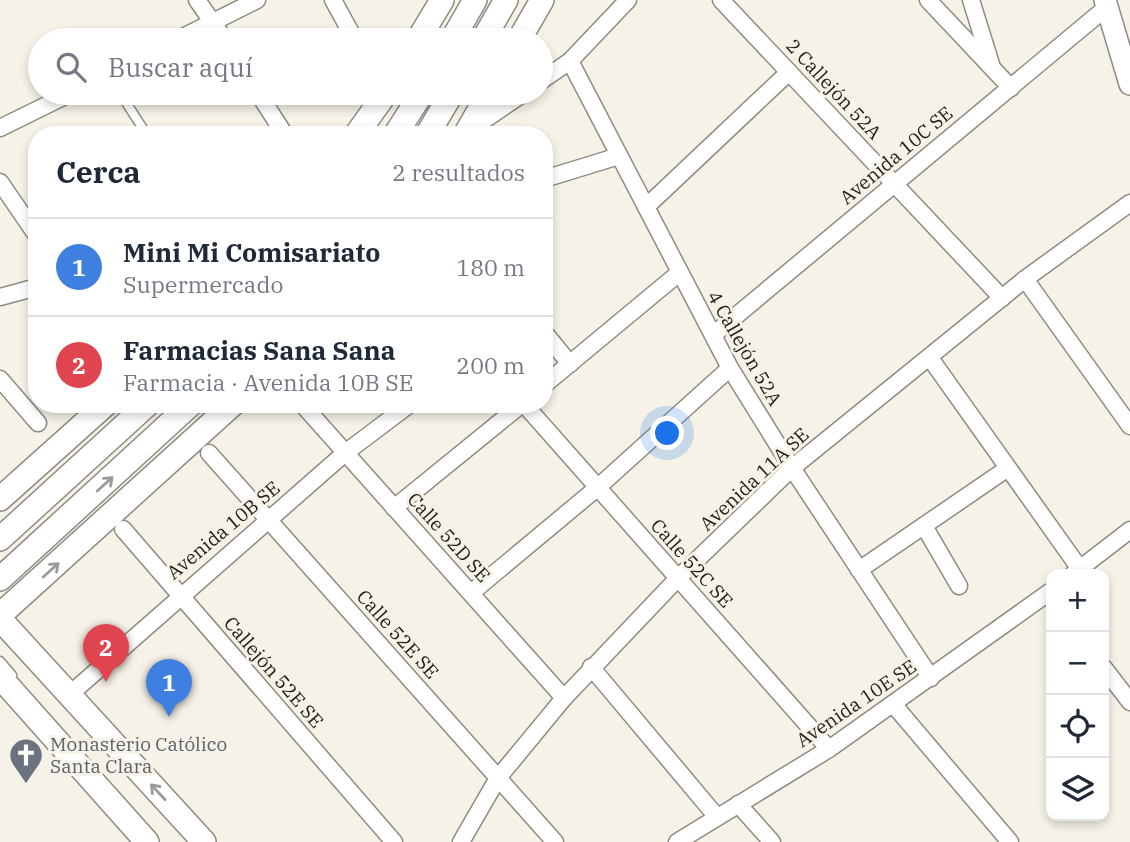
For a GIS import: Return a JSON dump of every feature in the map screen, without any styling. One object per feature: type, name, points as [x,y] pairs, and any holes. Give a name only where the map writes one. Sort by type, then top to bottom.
[{"type":"main road","points":[[425,28],[442,0],[472,7],[459,28]]},
{"type":"main road","points":[[526,28],[542,0]]},
{"type":"main road","points":[[490,28],[500,9],[514,28]]},
{"type":"main road","points":[[362,126],[377,105]]},
{"type":"main road","points":[[401,126],[414,105]]},
{"type":"main road","points":[[432,126],[445,105]]},
{"type":"main road","points":[[470,126],[482,105]]},
{"type":"main road","points":[[0,499],[96,413]]},
{"type":"main road","points":[[0,539],[138,413]]},
{"type":"main road","points":[[0,579],[181,413]]},
{"type":"main road","points":[[204,842],[0,617],[223,413]]},
{"type":"main road","points":[[0,677],[147,842]]},
{"type":"street","points":[[197,0],[218,28]]},
{"type":"street","points":[[202,28],[257,0]]},
{"type":"street","points":[[333,0],[348,28]]},
{"type":"street","points":[[553,73],[570,61],[628,0]]},
{"type":"street","name":"2 Callejón 52A","points":[[721,0],[1002,298]]},
{"type":"street","points":[[928,0],[1011,88]]},
{"type":"street","points":[[971,0],[993,69]]},
{"type":"street","points":[[1106,4],[1130,84]]},
{"type":"street","name":"Avenida 10C SE","points":[[713,335],[1011,88],[1106,4]]},
{"type":"street","name":"4 Callejón 52A","points":[[570,61],[730,368],[792,468],[931,678]]},
{"type":"street","points":[[646,208],[789,72]]},
{"type":"street","points":[[0,128],[47,105]]},
{"type":"street","points":[[266,105],[279,126]]},
{"type":"street","points":[[477,126],[507,105]]},
{"type":"street","points":[[553,176],[619,156]]},
{"type":"street","points":[[0,182],[28,223]]},
{"type":"street","name":"Avenida 11A SE","points":[[461,842],[498,778],[564,698],[678,578],[792,468],[1025,279],[1130,203]]},
{"type":"street","points":[[553,378],[679,274]]},
{"type":"street","points":[[1025,279],[1130,426]]},
{"type":"street","points":[[0,297],[28,289]]},
{"type":"street","points":[[553,343],[570,364]]},
{"type":"street","points":[[930,358],[1008,468],[1074,569]]},
{"type":"street","points":[[471,593],[597,488],[730,368]]},
{"type":"street","points":[[0,379],[28,411]]},
{"type":"street","points":[[29,413],[38,423]]},
{"type":"street","name":"Calle 52D SE","points":[[310,413],[564,698]]},
{"type":"street","name":"Avenida 10B SE","points":[[69,695],[345,453],[398,413]]},
{"type":"street","points":[[394,508],[512,413]]},
{"type":"street","name":"Calle 52C SE","points":[[531,413],[829,749]]},
{"type":"street","name":"Calle 52E SE","points":[[209,453],[555,842]]},
{"type":"street","points":[[859,570],[1008,468]]},
{"type":"street","points":[[924,526],[959,586]]},
{"type":"street","name":"Callejón 52E SE","points":[[123,529],[394,842]]},
{"type":"street","points":[[1080,569],[1130,530]]},
{"type":"street","name":"Avenida 10E SE","points":[[677,842],[829,749],[1046,598]]},
{"type":"street","points":[[592,667],[716,817]]},
{"type":"street","points":[[1109,675],[1130,702]]},
{"type":"street","points":[[893,704],[1010,842]]},
{"type":"street","points":[[738,804],[772,842]]},
{"type":"lane","points":[[128,105],[141,126]]},
{"type":"lane","points":[[0,661],[159,842]]},
{"type":"place","name":"Farmacias Sana Sana","points":[[106,682]]},
{"type":"place","name":"Mini Mi Comisariato","points":[[169,717]]},
{"type":"place","name":"Monasterio Católico Santa Clara","points":[[26,785]]}]
